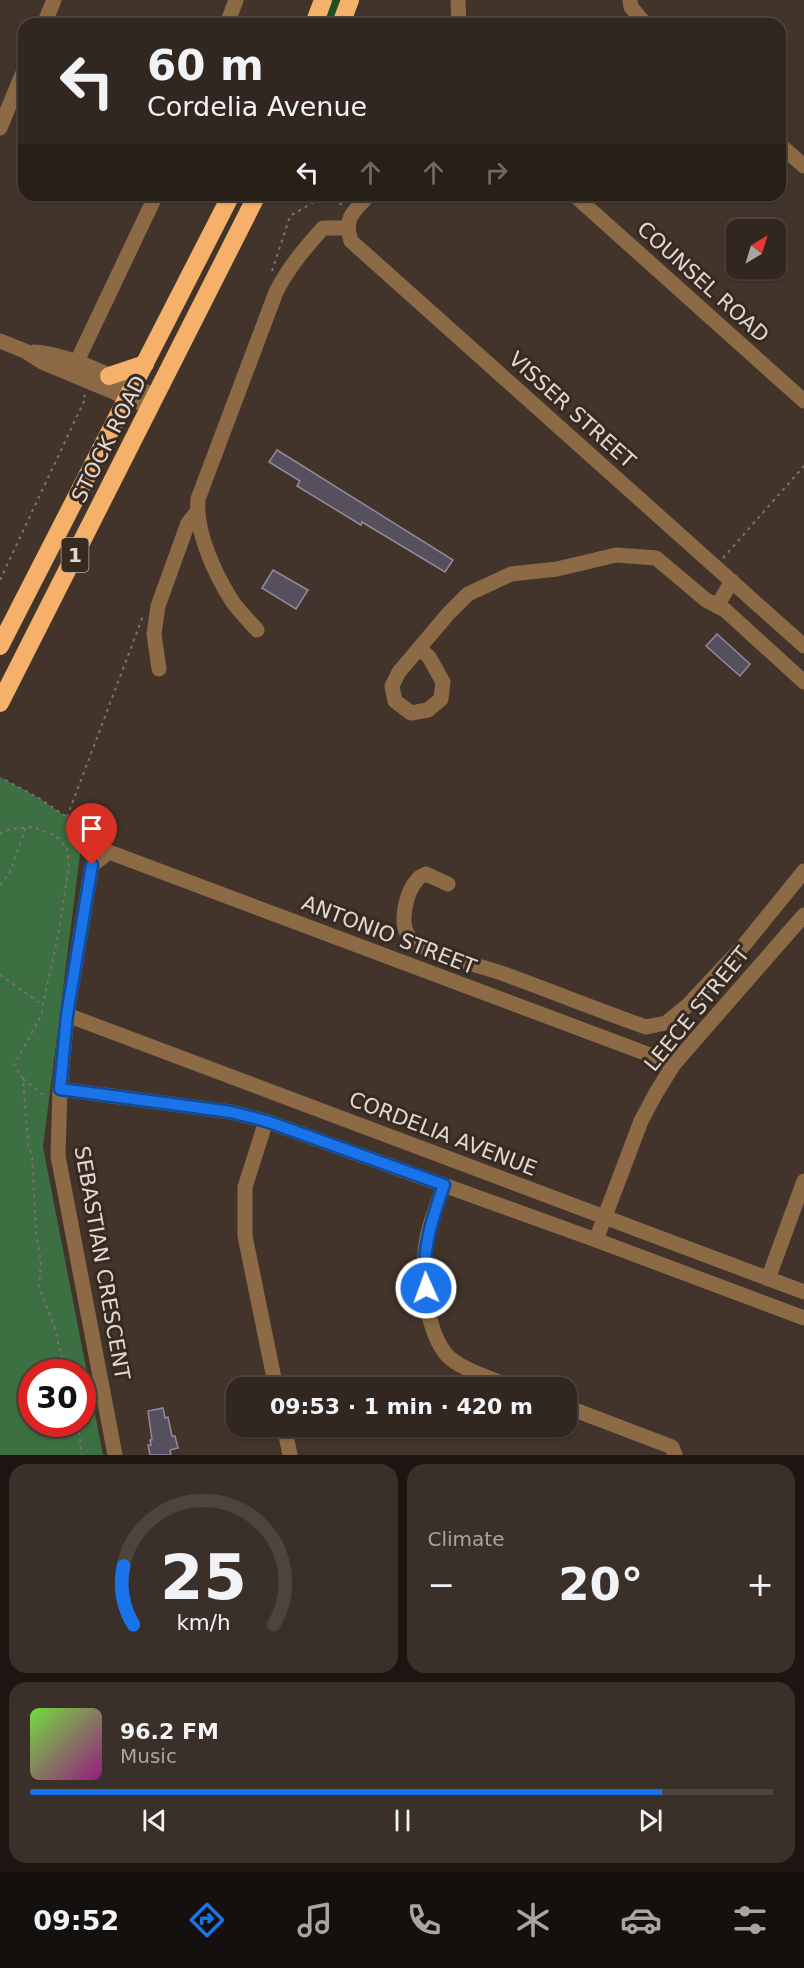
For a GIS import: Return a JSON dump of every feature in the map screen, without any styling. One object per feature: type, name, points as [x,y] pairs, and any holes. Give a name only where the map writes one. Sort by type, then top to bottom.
[{"type":"highway","points":[[316,18],[323,0]]},
{"type":"highway","points":[[343,18],[350,0]]},
{"type":"highway","name":"STOCK ROAD","points":[[0,646],[228,201]]},
{"type":"highway","name":"STOCK ROAD","points":[[0,703],[254,201]]},
{"type":"highway","points":[[109,376],[146,364]]},
{"type":"street","points":[[46,18],[54,0]]},
{"type":"street","points":[[229,18],[236,0]]},
{"type":"street","points":[[458,0],[459,18]]},
{"type":"street","points":[[630,0],[631,7],[640,18]]},
{"type":"street","points":[[0,128],[18,84]]},
{"type":"street","points":[[786,150],[804,166]]},
{"type":"street","points":[[74,368],[153,201]]},
{"type":"street","points":[[257,630],[233,602],[215,571],[199,525],[198,499],[283,278],[304,248],[323,228],[347,228],[349,219],[364,201]]},
{"type":"street","name":"COUNSEL ROAD","points":[[581,201],[804,401]]},
{"type":"street","name":"VISSER STREET","points":[[347,228],[351,241],[804,645]]},
{"type":"street","points":[[0,341],[25,351],[43,352],[153,402]]},
{"type":"street","points":[[74,368],[109,376],[131,392]]},
{"type":"street","points":[[159,669],[154,634],[158,606],[188,523],[197,512]]},
{"type":"street","points":[[420,649],[448,614],[468,594],[511,574],[558,569],[616,555],[656,558],[706,600],[725,610],[804,682]]},
{"type":"street","points":[[717,606],[732,581]]},
{"type":"street","name":"ANTONIO STREET","points":[[92,865],[109,852],[674,1064]]},
{"type":"street","name":"SEBASTIAN CRESCENT","points":[[92,865],[55,1094],[58,1156],[115,1455]]},
{"type":"street","points":[[448,884],[426,874],[418,879],[408,897],[404,913],[404,924],[409,938],[422,947],[503,973],[646,1027],[666,1023],[688,1005],[744,945],[804,871]]},
{"type":"street","name":"LEECE STREET","points":[[596,1240],[641,1121],[674,1064],[804,915]]},
{"type":"street","name":"CORDELIA AVENUE","points":[[67,1015],[804,1292]]},
{"type":"street","points":[[55,1094],[231,1112],[266,1121],[804,1318]]},
{"type":"street","points":[[266,1121],[245,1187],[245,1236],[274,1377]]},
{"type":"street","points":[[768,1279],[804,1181]]},
{"type":"street","points":[[444,1185],[429,1230],[423,1270],[431,1322],[446,1354],[472,1371],[487,1377]]},
{"type":"street","points":[[577,1411],[672,1447],[675,1455]]},
{"type":"street","points":[[286,1437],[290,1455]]},
{"type":"path","points":[[0,580],[86,397],[80,392]]},
{"type":"path","points":[[716,567],[804,466]]},
{"type":"path","points":[[5,780],[37,797],[67,817],[92,865]]},
{"type":"path","points":[[0,834],[10,829],[33,826],[56,836],[67,849],[69,866],[59,930],[43,1005],[40,1016],[14,1065],[23,1079],[28,1144],[32,1156],[36,1232],[41,1263],[39,1286],[56,1331],[62,1359]]},
{"type":"path","points":[[0,885],[15,862],[26,827]]},
{"type":"path","points":[[0,975],[43,1005]]},
{"type":"path","points":[[23,1079],[55,1094]]},
{"type":"path","points":[[80,1437],[82,1455]]},
{"type":"green space","points":[[330,0],[342,0],[335,18],[325,18]]},
{"type":"green space","points":[[0,777],[67,817],[81,847],[43,1147],[84,1359],[18,1359],[18,1437],[96,1437],[96,1419],[103,1455],[0,1455]]},
{"type":"building","points":[[277,450],[453,560],[445,572],[297,486],[300,481],[269,462]]},
{"type":"building","points":[[273,570],[308,590],[296,609],[262,588]]},
{"type":"building","points":[[717,634],[750,664],[740,676],[706,646]]},
{"type":"building","points":[[163,1408],[178,1448],[170,1450],[171,1455],[150,1455],[148,1445],[151,1445],[150,1440],[152,1440],[148,1411]]},
{"type":"route","points":[[92,865],[67,1015],[60,1089],[231,1112],[266,1121],[444,1185],[429,1230],[423,1270],[426,1288]]}]
